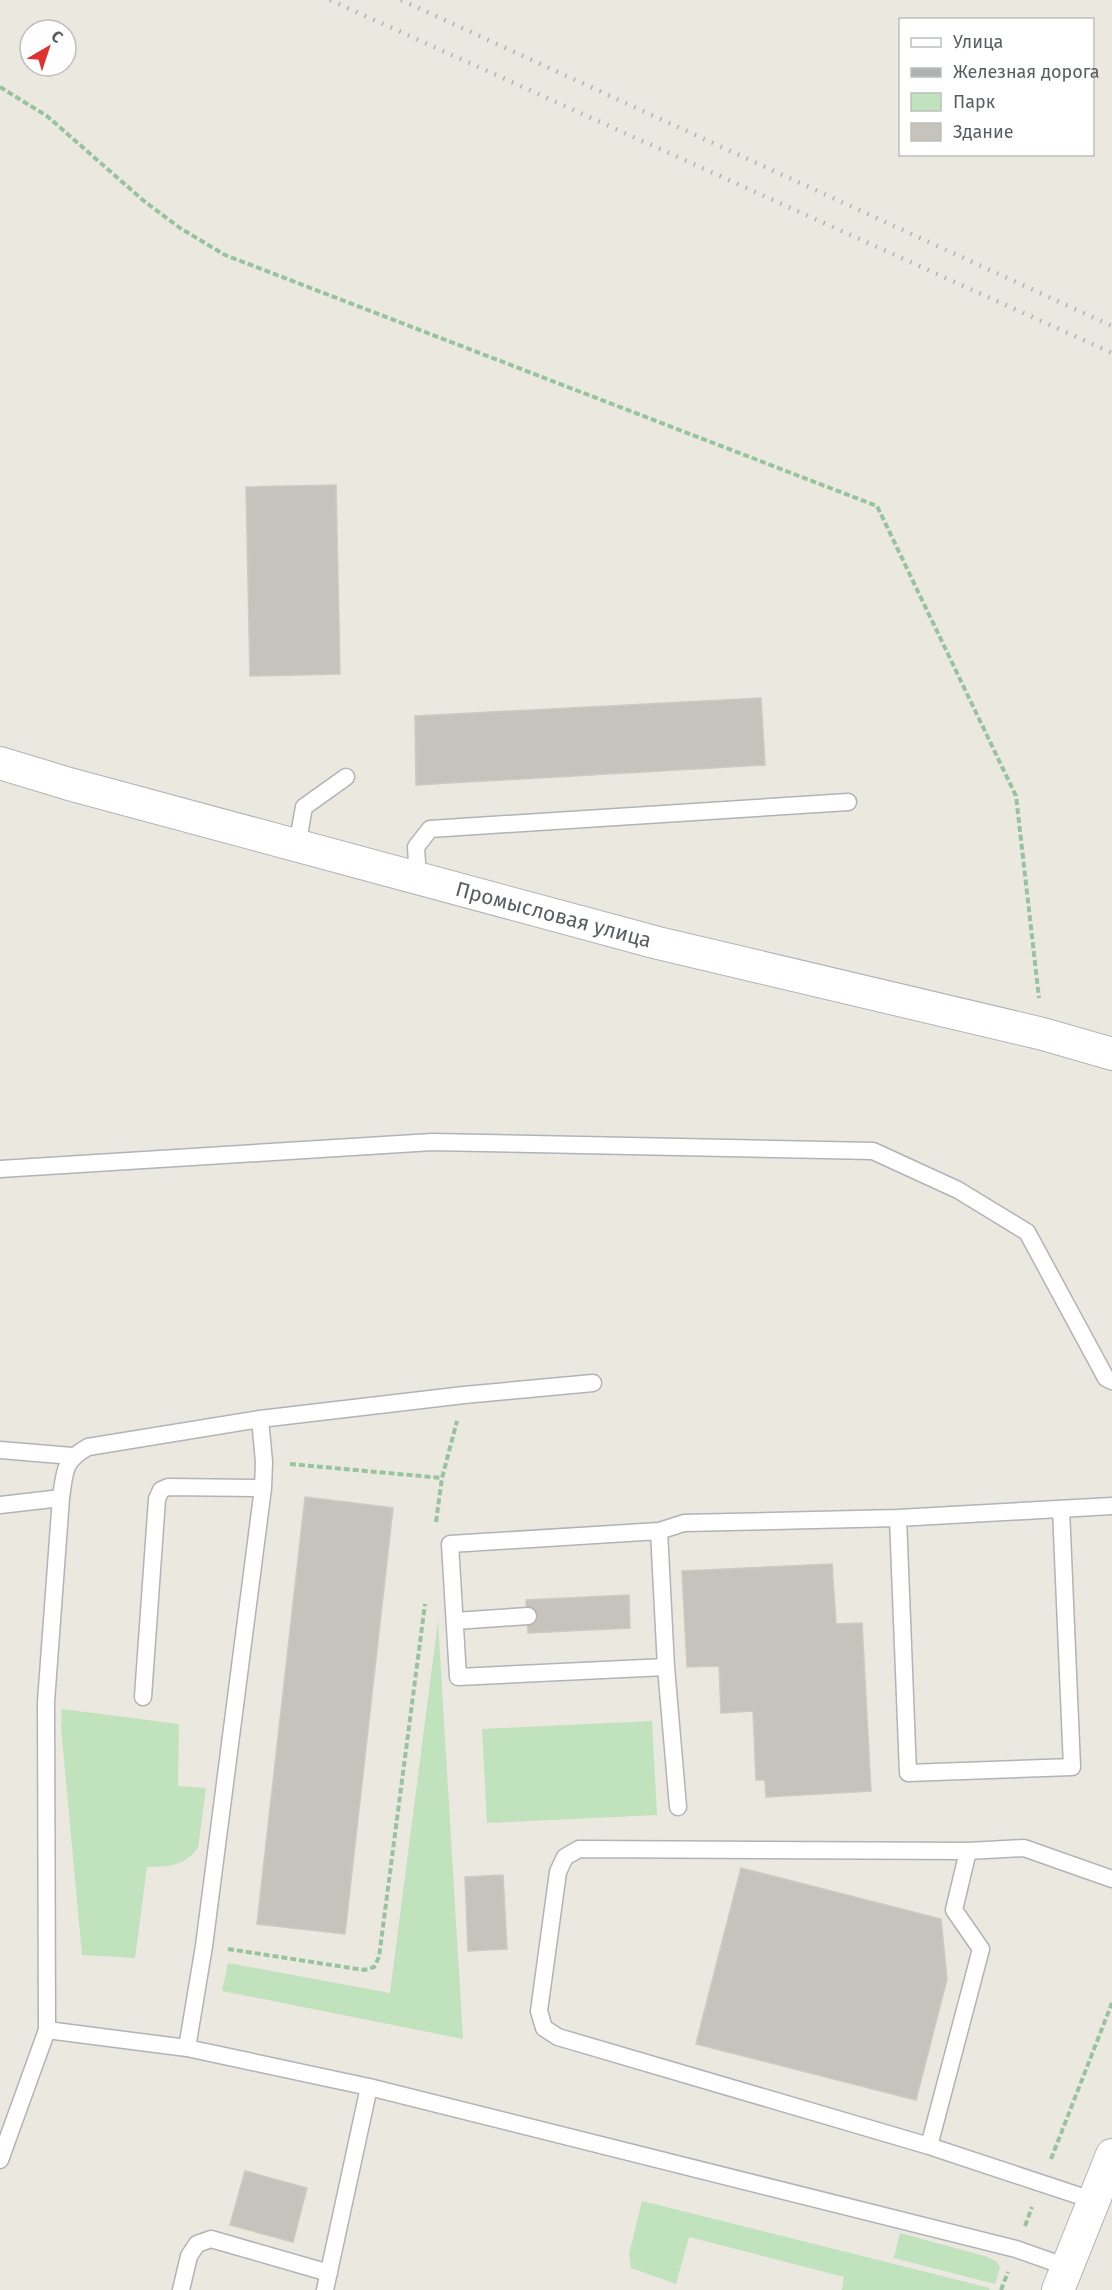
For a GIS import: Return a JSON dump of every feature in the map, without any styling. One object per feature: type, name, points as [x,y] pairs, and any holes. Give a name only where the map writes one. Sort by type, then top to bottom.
[{"type":"street","name":"Промысловая улица","points":[[0,764],[658,944],[1043,1034],[1112,1054]]},
{"type":"street","points":[[1063,2278],[1112,2155]]},
{"type":"lane","points":[[297,846],[304,807],[346,777]]},
{"type":"lane","points":[[418,879],[416,847],[430,829],[848,802]]},
{"type":"lane","points":[[0,1169],[432,1142],[873,1151],[958,1190],[1027,1232],[1106,1378],[1112,1381]]},
{"type":"lane","points":[[0,1450],[72,1456],[88,1447],[260,1419],[464,1395],[593,1383]]},
{"type":"lane","points":[[187,2048],[204,1946],[263,1488],[264,1462],[260,1419]]},
{"type":"lane","points":[[0,2160],[46,2030],[45,1702],[61,1498],[65,1472],[72,1456]]},
{"type":"lane","points":[[143,1697],[157,1499],[161,1490],[168,1487],[263,1488]]},
{"type":"lane","points":[[0,1505],[61,1498]]},
{"type":"lane","points":[[666,1667],[458,1677],[450,1544],[659,1530],[684,1523],[898,1518],[1112,1506]]},
{"type":"lane","points":[[898,1518],[908,1773],[1072,1767],[1061,1509]]},
{"type":"lane","points":[[659,1530],[666,1667],[678,1807]]},
{"type":"lane","points":[[455,1621],[528,1616]]},
{"type":"lane","points":[[1095,2201],[929,2146],[558,2037],[544,2028],[539,2011],[558,1872],[565,1857],[579,1850],[968,1851],[1024,1848],[1112,1879]]},
{"type":"lane","points":[[929,2146],[981,1949],[954,1910],[968,1851]]},
{"type":"lane","points":[[46,2030],[187,2048],[369,2087],[1016,2249],[1063,2278]]},
{"type":"lane","points":[[325,2290],[369,2087]]},
{"type":"lane","points":[[181,2290],[189,2256],[196,2244],[211,2239],[329,2272]]},
{"type":"path","points":[[0,87],[47,116],[153,208],[180,228],[225,255],[877,506],[1016,796],[1043,1034]]},
{"type":"path","points":[[436,1524],[442,1478],[464,1395]]},
{"type":"path","points":[[264,1462],[442,1478]]},
{"type":"path","points":[[204,1946],[364,1970],[374,1966],[379,1957],[427,1595]]},
{"type":"path","points":[[1001,2290],[1112,2003]]},
{"type":"green space","points":[[438,1621],[463,2039],[222,1991],[228,1963],[390,1993]]},
{"type":"green space","points":[[62,1709],[179,1724],[178,1786],[206,1788],[198,1848],[181,1862],[162,1867],[147,1867],[135,1958],[82,1955],[61,1727]]},
{"type":"green space","points":[[652,1721],[657,1815],[487,1823],[482,1729]]},
{"type":"green space","points":[[642,2201],[990,2288],[989,2290],[842,2290],[844,2277],[689,2237],[676,2284],[631,2268],[629,2254]]},
{"type":"green space","points":[[900,2233],[988,2257],[997,2262],[1000,2268],[995,2284],[894,2258]]},
{"type":"building","points":[[336,485],[340,674],[250,676],[246,487]]},
{"type":"building","points":[[761,698],[765,765],[416,785],[415,716]]},
{"type":"building","points":[[305,1497],[393,1508],[345,1934],[257,1924]]},
{"type":"building","points":[[832,1564],[836,1624],[862,1623],[871,1791],[766,1797],[765,1780],[756,1780],[753,1711],[721,1713],[719,1666],[687,1667],[682,1571]]},
{"type":"building","points":[[629,1595],[630,1628],[528,1633],[526,1600]]},
{"type":"building","points":[[741,1868],[941,1919],[947,1979],[916,2100],[696,2044]]},
{"type":"building","points":[[503,1875],[507,1949],[468,1951],[465,1877]]},
{"type":"building","points":[[245,2171],[307,2188],[293,2242],[230,2225]]},
{"type":"railway","points":[[330,0],[1112,353]]},
{"type":"railway","points":[[401,0],[1112,326]]}]
